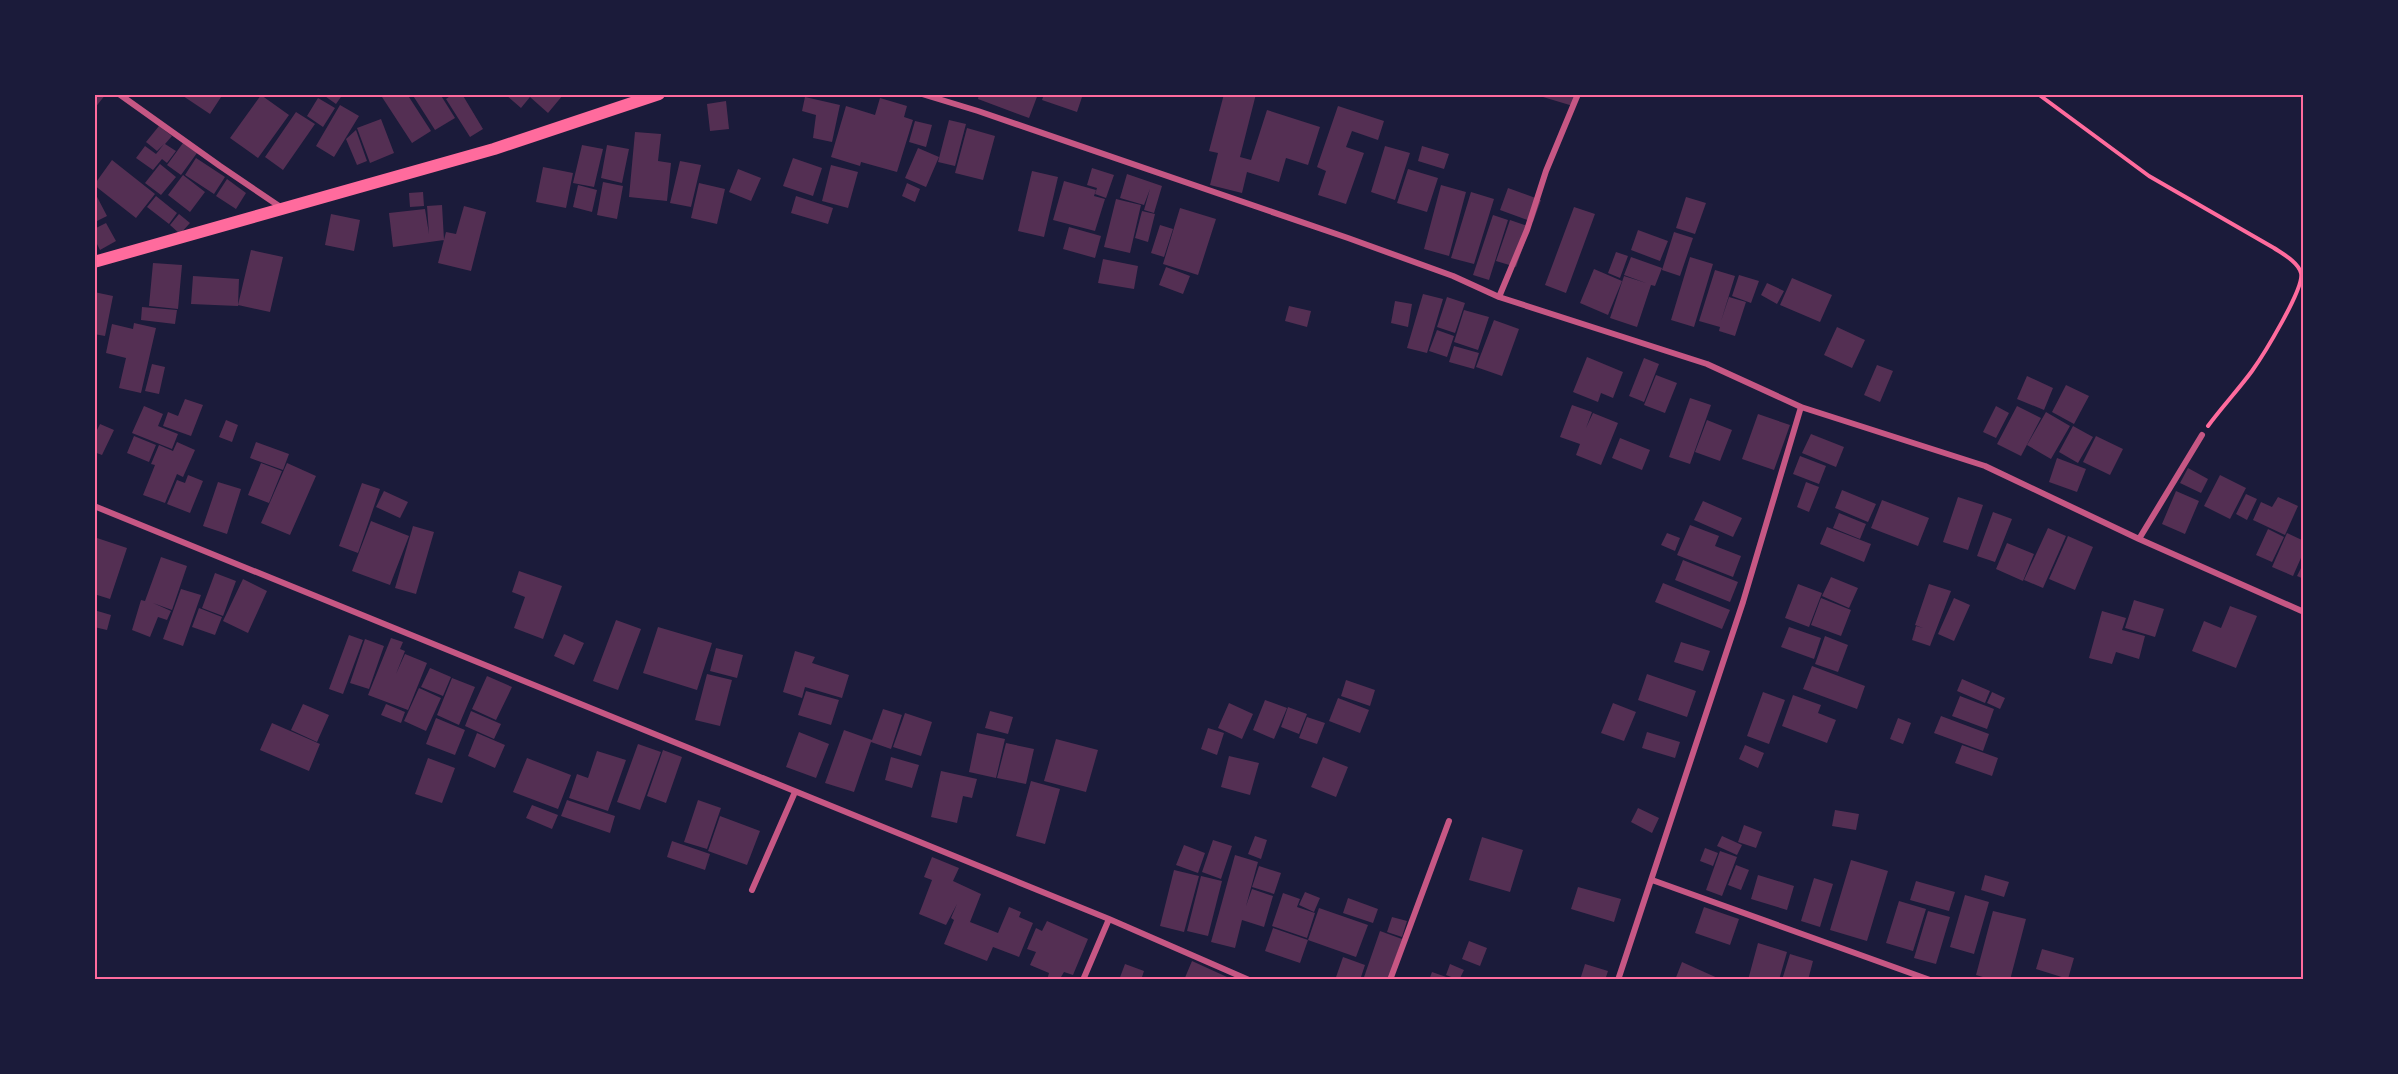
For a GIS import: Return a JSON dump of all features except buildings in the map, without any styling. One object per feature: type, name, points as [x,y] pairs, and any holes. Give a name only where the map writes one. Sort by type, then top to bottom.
[{"type":"main road","points":[[94,262],[494,150],[659,94]]},
{"type":"street","points":[[120,94],[285,210]]},
{"type":"street","points":[[922,94],[978,111],[1348,238],[1453,276],[1499,297],[1707,364],[1801,407],[1985,466],[2139,539],[2304,612]]},
{"type":"street","points":[[1499,297],[1527,230],[1546,171],[1578,94]]},
{"type":"street","points":[[1618,980],[1743,602],[1801,407]]},
{"type":"street","points":[[2139,539],[2202,435]]},
{"type":"street","points":[[94,507],[1109,920],[1249,980]]},
{"type":"street","points":[[752,890],[795,792]]},
{"type":"street","points":[[1390,980],[1449,821]]},
{"type":"street","points":[[1652,880],[1930,980]]},
{"type":"street","points":[[1083,980],[1109,920]]},
{"type":"path","points":[[2038,94],[2149,176],[2274,248],[2292,261],[2301,272],[2301,282],[2283,320],[2252,371],[2202,435]]}]
